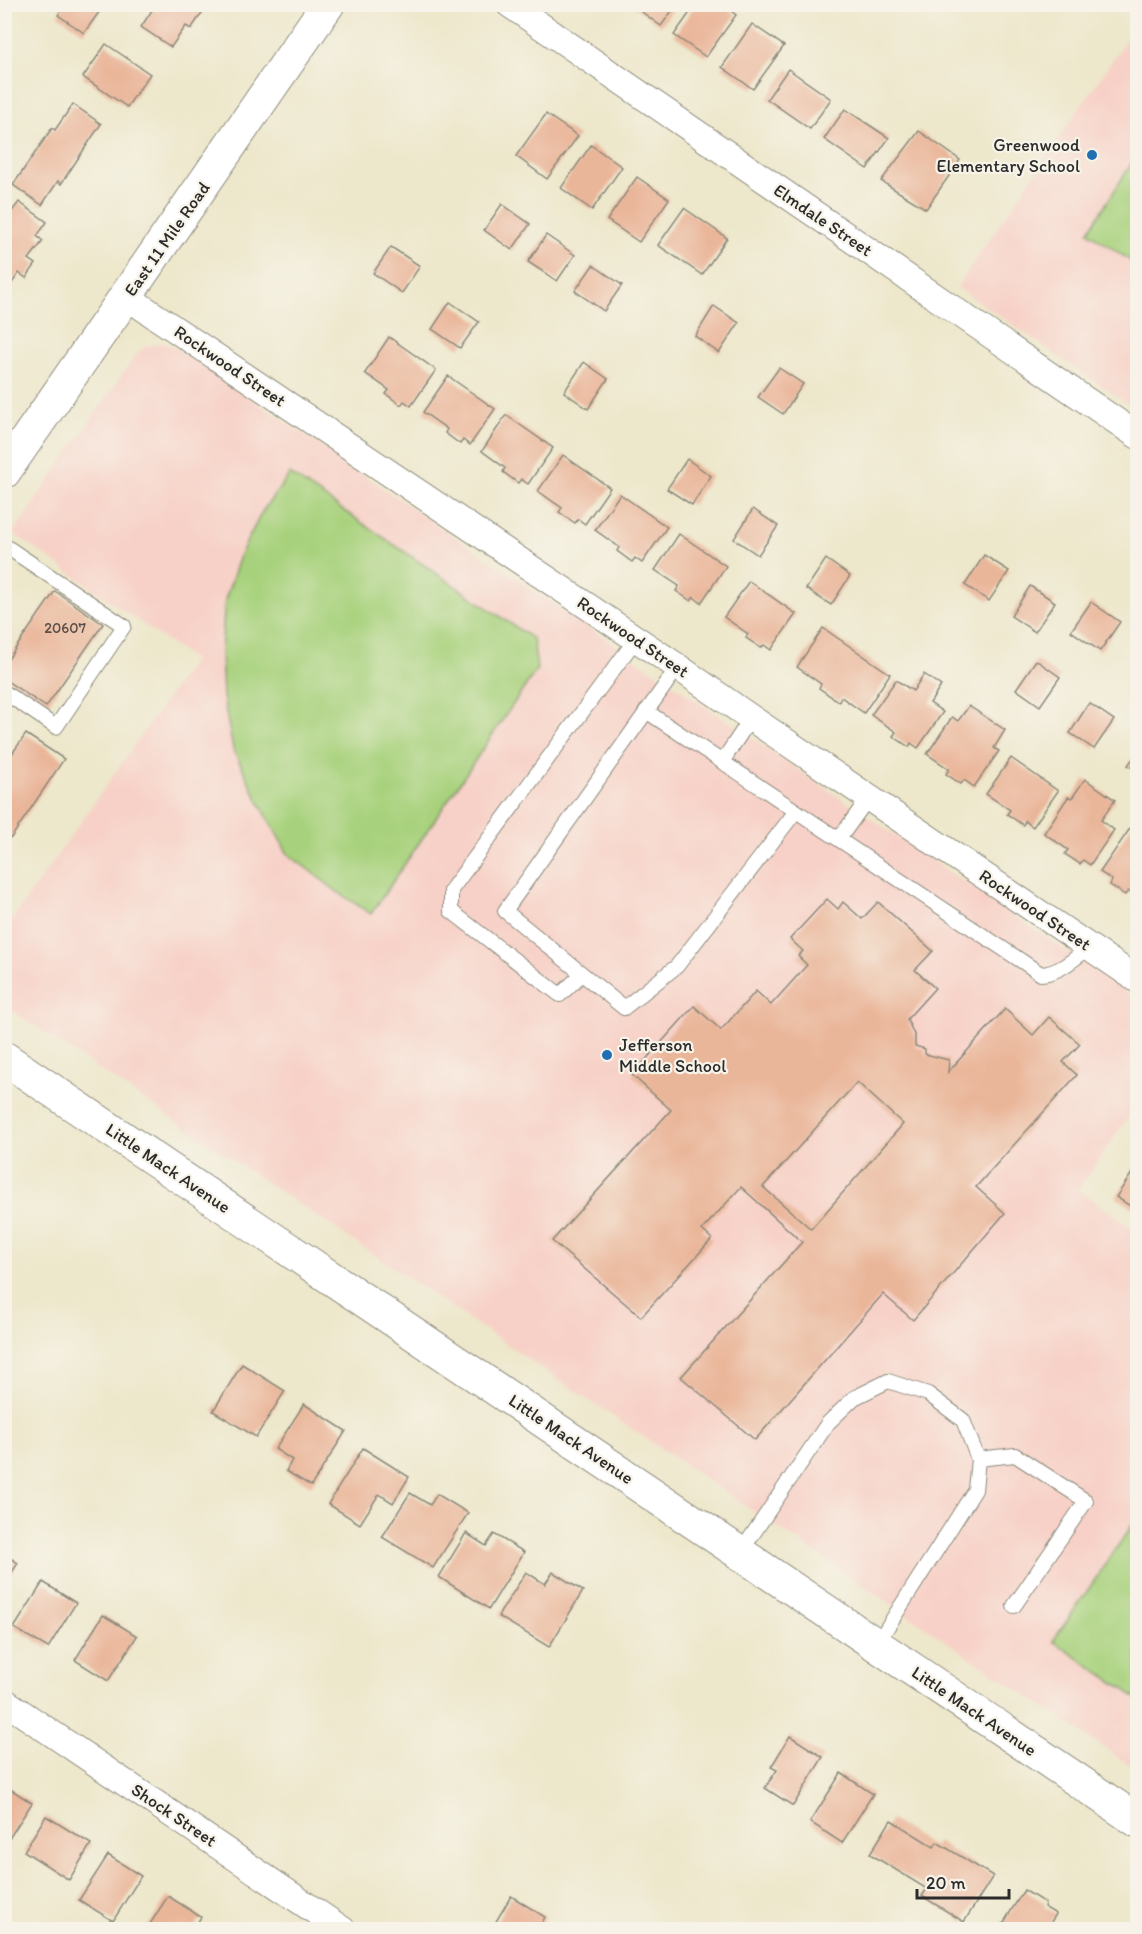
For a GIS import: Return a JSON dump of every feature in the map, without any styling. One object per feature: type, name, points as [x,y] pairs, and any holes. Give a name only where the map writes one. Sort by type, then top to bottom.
[{"type":"main road","name":"East 11 Mile Road","points":[[4,472],[328,4]]},
{"type":"main road","name":"Little Mack Avenue","points":[[4,1058],[1137,1821]]},
{"type":"street","name":"Elmdale Street","points":[[509,4],[1137,436]]},
{"type":"street","name":"Rockwood Street","points":[[127,297],[678,667],[1137,980]]},
{"type":"street","name":"Shock Street","points":[[4,1701],[343,1929]]},
{"type":"lane","points":[[4,545],[124,626],[56,727],[4,692]]},
{"type":"lane","points":[[582,974],[560,995],[451,911],[451,890],[636,639]]},
{"type":"lane","points":[[678,667],[505,910],[624,1008],[676,966],[796,811]]},
{"type":"lane","points":[[646,711],[1041,974],[1050,974],[1060,969],[1090,948]]},
{"type":"lane","points":[[722,762],[751,718]]},
{"type":"lane","points":[[839,839],[869,797]]},
{"type":"lane","points":[[740,1553],[828,1423],[854,1398],[888,1381],[928,1394],[963,1420],[978,1459],[975,1490],[876,1645]]},
{"type":"lane","points":[[978,1459],[1016,1455],[1086,1501],[1014,1606]]},
{"type":"shaded area","name":"Greenwood Elementary School","points":[[1137,24],[1137,410],[957,287]]},
{"type":"shaded area","name":"Jefferson Middle School","points":[[164,343],[179,350],[1137,999],[1137,1104],[1078,1190],[1137,1231],[1137,1770],[5,1006],[5,930],[194,660],[13,533],[135,356],[144,347]]},
{"type":"green space","points":[[1137,155],[1137,265],[1088,232]]},
{"type":"green space","points":[[290,474],[533,639],[537,669],[371,914],[288,854],[233,749],[223,696],[221,651],[225,600],[241,553],[262,512]]},
{"type":"green space","points":[[1137,1518],[1137,1698],[1053,1641]]},
{"type":"building","points":[[65,4],[98,4],[102,8],[84,33],[58,15]]},
{"type":"building","points":[[156,4],[208,4],[191,29],[186,26],[171,47],[141,27]]},
{"type":"building","points":[[631,4],[677,4],[661,26]]},
{"type":"building","points":[[696,4],[722,4],[736,15],[706,57],[674,35]]},
{"type":"building","points":[[752,24],[784,46],[753,89],[722,67]]},
{"type":"building","points":[[106,44],[150,74],[127,107],[83,77]]},
{"type":"building","points":[[788,69],[831,99],[810,129],[767,99]]},
{"type":"building","points":[[73,104],[101,124],[61,184],[58,181],[42,205],[13,185],[52,128],[55,130]]},
{"type":"building","points":[[845,109],[889,138],[867,169],[824,139]]},
{"type":"building","points":[[546,114],[578,136],[547,179],[516,156]]},
{"type":"building","points":[[919,131],[960,160],[926,209],[881,181]]},
{"type":"building","points":[[591,145],[622,167],[592,210],[561,188]]},
{"type":"building","points":[[637,177],[669,199],[639,242],[607,220]]},
{"type":"building","points":[[19,202],[47,222],[37,236],[43,241],[29,259],[36,264],[26,278],[19,273],[10,286],[4,282],[4,222]]},
{"type":"building","points":[[502,204],[530,224],[512,250],[484,230]]},
{"type":"building","points":[[684,208],[727,238],[702,275],[658,245]]},
{"type":"building","points":[[546,235],[575,255],[557,281],[528,262]]},
{"type":"building","points":[[391,247],[420,266],[402,293],[373,273]]},
{"type":"building","points":[[593,265],[622,285],[604,311],[575,291]]},
{"type":"building","points":[[450,302],[479,322],[460,348],[432,329]]},
{"type":"building","points":[[714,306],[739,323],[719,353],[695,336]]},
{"type":"building","points":[[389,337],[436,370],[411,406],[404,401],[401,405],[386,394],[389,390],[365,373]]},
{"type":"building","points":[[584,362],[608,379],[588,409],[564,392]]},
{"type":"building","points":[[779,368],[803,384],[783,414],[758,397]]},
{"type":"building","points":[[448,376],[495,409],[470,445],[463,440],[460,444],[445,433],[447,429],[423,412]]},
{"type":"building","points":[[506,415],[553,448],[528,484],[521,479],[518,483],[503,472],[505,468],[482,451]]},
{"type":"building","points":[[563,455],[610,488],[585,524],[578,519],[575,523],[559,512],[562,508],[538,491]]},
{"type":"building","points":[[687,459],[711,476],[692,505],[667,489]]},
{"type":"building","points":[[620,494],[667,527],[642,563],[635,558],[632,562],[617,551],[619,547],[595,530]]},
{"type":"building","points":[[753,509],[778,526],[758,555],[734,539]]},
{"type":"building","points":[[679,534],[726,566],[701,603],[694,597],[691,601],[676,591],[679,586],[655,570]]},
{"type":"building","points":[[984,555],[1009,571],[989,601],[965,585]]},
{"type":"building","points":[[826,559],[850,576],[831,605],[806,589]]},
{"type":"building","points":[[749,581],[796,614],[771,650],[764,645],[761,648],[746,638],[748,634],[724,617]]},
{"type":"building","points":[[1030,586],[1055,602],[1035,632],[1011,616]]},
{"type":"building","points":[[55,591],[103,624],[46,707],[4,679],[4,665]]},
{"type":"building","points":[[1091,602],[1120,622],[1100,651],[1071,631]]},
{"type":"building","points":[[823,628],[890,674],[864,713],[841,697],[839,702],[819,688],[821,684],[797,667]]},
{"type":"building","points":[[1036,660],[1060,677],[1040,706],[1016,689]]},
{"type":"building","points":[[924,674],[941,686],[930,703],[943,712],[918,748],[911,743],[909,747],[893,736],[896,732],[871,715],[896,680],[913,691]]},
{"type":"building","points":[[1089,703],[1114,720],[1094,749],[1070,733]]},
{"type":"building","points":[[969,706],[1005,730],[994,748],[999,751],[974,787],[964,780],[961,784],[946,774],[949,769],[927,754],[952,717],[958,721]]},
{"type":"building","points":[[26,734],[64,759],[11,838],[4,834],[4,765]]},
{"type":"building","points":[[1138,752],[1138,772],[1128,765]]},
{"type":"building","points":[[1011,758],[1058,791],[1033,827],[1025,821],[1023,825],[1007,814],[1010,810],[986,794]]},
{"type":"building","points":[[1085,779],[1115,800],[1101,820],[1114,830],[1090,865],[1083,860],[1080,864],[1065,854],[1068,850],[1044,833],[1068,797],[1072,798]]},
{"type":"building","points":[[1133,824],[1138,828],[1138,898],[1128,891],[1125,895],[1110,885],[1112,880],[1100,872]]},
{"type":"building","points":[[827,899],[838,909],[843,902],[862,919],[878,902],[933,951],[915,970],[935,988],[907,1019],[915,1037],[915,1046],[925,1049],[925,1054],[949,1060],[948,1072],[1005,1009],[1033,1035],[1049,1017],[1080,1044],[1063,1062],[1077,1075],[976,1187],[1005,1213],[913,1320],[883,1294],[755,1440],[681,1377],[802,1242],[741,1187],[702,1230],[712,1239],[641,1317],[552,1241],[671,1110],[632,1075],[694,1006],[721,1030],[756,991],[771,1005],[807,965],[798,956],[803,951],[790,939]],"holes":[[[857,1082],[903,1124],[811,1229],[763,1187]]]},
{"type":"building","points":[[1138,1164],[1138,1211],[1116,1197]]},
{"type":"building","points":[[242,1364],[285,1391],[256,1437],[213,1411]]},
{"type":"building","points":[[304,1404],[346,1431],[311,1486],[286,1471],[292,1460],[275,1449]]},
{"type":"building","points":[[363,1448],[409,1477],[393,1503],[379,1494],[360,1524],[328,1504]]},
{"type":"building","points":[[410,1493],[430,1505],[437,1494],[468,1513],[433,1568],[382,1537]]},
{"type":"building","points":[[466,1533],[486,1546],[494,1534],[524,1552],[489,1609],[439,1577]]},
{"type":"building","points":[[4,1554],[18,1563],[4,1585]]},
{"type":"building","points":[[526,1572],[545,1584],[553,1572],[583,1591],[549,1647],[498,1616]]},
{"type":"building","points":[[43,1582],[76,1603],[48,1648],[14,1628]]},
{"type":"building","points":[[103,1615],[137,1636],[108,1681],[75,1660]]},
{"type":"building","points":[[790,1736],[823,1757],[793,1806],[765,1788],[777,1770],[771,1767]]},
{"type":"building","points":[[841,1773],[873,1794],[842,1843],[810,1822]]},
{"type":"building","points":[[4,1785],[32,1803],[8,1840],[4,1838]]},
{"type":"building","points":[[46,1816],[91,1844],[69,1880],[24,1851]]},
{"type":"building","points":[[891,1820],[934,1847],[937,1842],[993,1876],[964,1922],[922,1896],[927,1889],[870,1854]]},
{"type":"building","points":[[108,1855],[141,1876],[113,1921],[79,1900]]},
{"type":"building","points":[[1024,1890],[1045,1903],[1044,1907],[1056,1914],[1046,1930],[999,1930]]},
{"type":"building","points":[[168,1896],[201,1917],[193,1930],[146,1930]]},
{"type":"building","points":[[511,1896],[545,1917],[538,1930],[491,1930]]},
{"type":"place","name":"Greenwood Elementary School","points":[[1092,155]]},
{"type":"place","name":"Jefferson Middle School","points":[[607,1055]]}]
